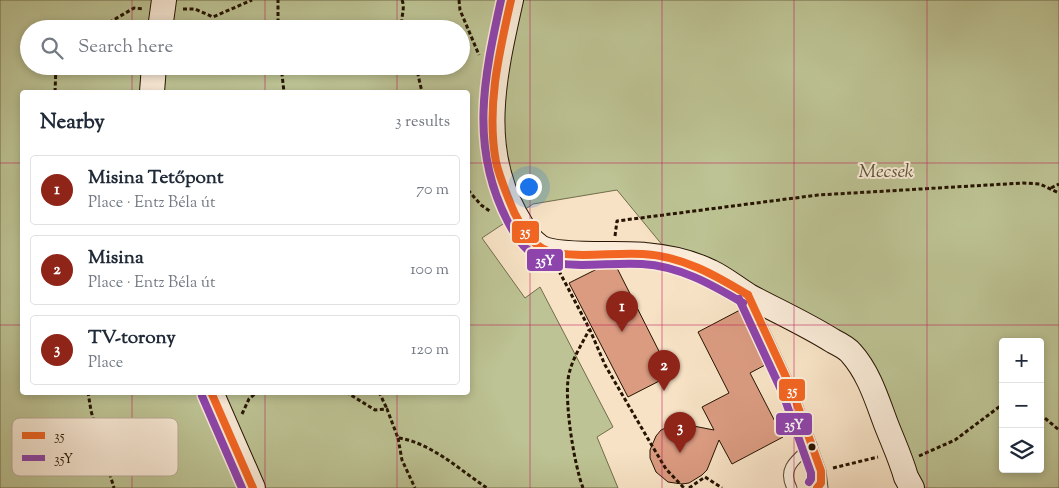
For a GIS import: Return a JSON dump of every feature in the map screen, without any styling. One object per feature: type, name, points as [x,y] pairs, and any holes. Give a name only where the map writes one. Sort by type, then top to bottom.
[{"type":"street","points":[[161,20],[164,0]]},
{"type":"street","points":[[511,0],[496,66],[492,105],[493,135],[496,158],[506,195],[532,240],[541,248],[552,251],[645,254],[673,258],[711,272],[748,295],[814,329],[850,352],[864,370],[908,484]]},
{"type":"street","points":[[152,90],[153,75]]},
{"type":"street","points":[[213,395],[253,488]]},
{"type":"lane","points":[[748,295],[792,390],[821,471],[823,488]]},
{"type":"lane","points":[[792,488],[788,476],[789,468],[812,445]]},
{"type":"lane","points":[[817,488],[820,483],[821,471]]},
{"type":"path","points":[[278,0],[278,20]]},
{"type":"path","points":[[402,0],[404,6],[402,20]]},
{"type":"path","points":[[459,0],[460,10],[464,20]]},
{"type":"path","points":[[470,34],[479,55],[496,66]]},
{"type":"path","points":[[55,90],[56,75]]},
{"type":"path","points":[[282,75],[284,90]]},
{"type":"path","points":[[418,75],[422,90]]},
{"type":"path","points":[[613,253],[617,221],[818,195],[1023,183],[1040,184],[1059,193]]},
{"type":"path","points":[[1051,189],[1059,184]]},
{"type":"path","points":[[557,269],[590,330],[606,365],[651,444],[666,469],[684,488]]},
{"type":"path","points":[[583,488],[578,473],[569,418],[568,380],[574,359],[590,330]]},
{"type":"path","points":[[88,395],[92,418]]},
{"type":"path","points":[[351,395],[375,410],[387,409]]},
{"type":"path","points":[[380,395],[398,438],[402,460],[415,488]]},
{"type":"path","points":[[1044,417],[1059,430]]},
{"type":"path","points":[[398,438],[410,440],[438,454],[487,488]]},
{"type":"path","points":[[110,476],[114,488]]},
{"type":"path","points":[[689,488],[705,477],[722,488]]},
{"type":"green space","name":"Mecsek","points":[[0,0],[1059,0],[1059,488],[917,488],[863,370],[673,258],[617,190],[533,204],[482,238],[525,298],[540,287],[613,427],[597,437],[618,488],[0,488]]},
{"type":"building","points":[[599,268],[617,268],[671,375],[628,397],[569,283]]},
{"type":"building","points":[[740,310],[767,364],[750,373],[783,437],[732,464],[719,440],[707,470],[702,475],[689,483],[668,482],[656,472],[650,458],[650,450],[656,436],[661,430],[675,424],[714,430],[702,407],[729,393],[698,332]]},
{"type":"transit line","name":"35Y","points":[[501,0],[485,85],[484,139],[488,167],[496,194],[508,222],[519,240],[528,251],[547,261],[570,265],[642,264],[669,268],[707,283],[743,303]]},
{"type":"transit line","name":"35","points":[[511,0],[495,81],[492,121],[493,142],[496,162],[504,187],[520,224],[532,240],[548,251],[571,255],[643,254],[671,258],[711,274],[748,295]]},
{"type":"transit line","name":"35","points":[[748,295],[792,390],[821,471],[821,483],[817,488]]},
{"type":"transit line","name":"35Y","points":[[739,299],[783,394],[811,473],[809,482]]},
{"type":"transit line","name":"35","points":[[212,395],[253,488]]},
{"type":"transit line","name":"35Y","points":[[202,396],[242,488]]},
{"type":"place","name":"Misina Tetőpont","points":[[622,332]]},
{"type":"place","name":"Misina","points":[[664,391]]},
{"type":"place","name":"TV-torony","points":[[680,453]]}]
